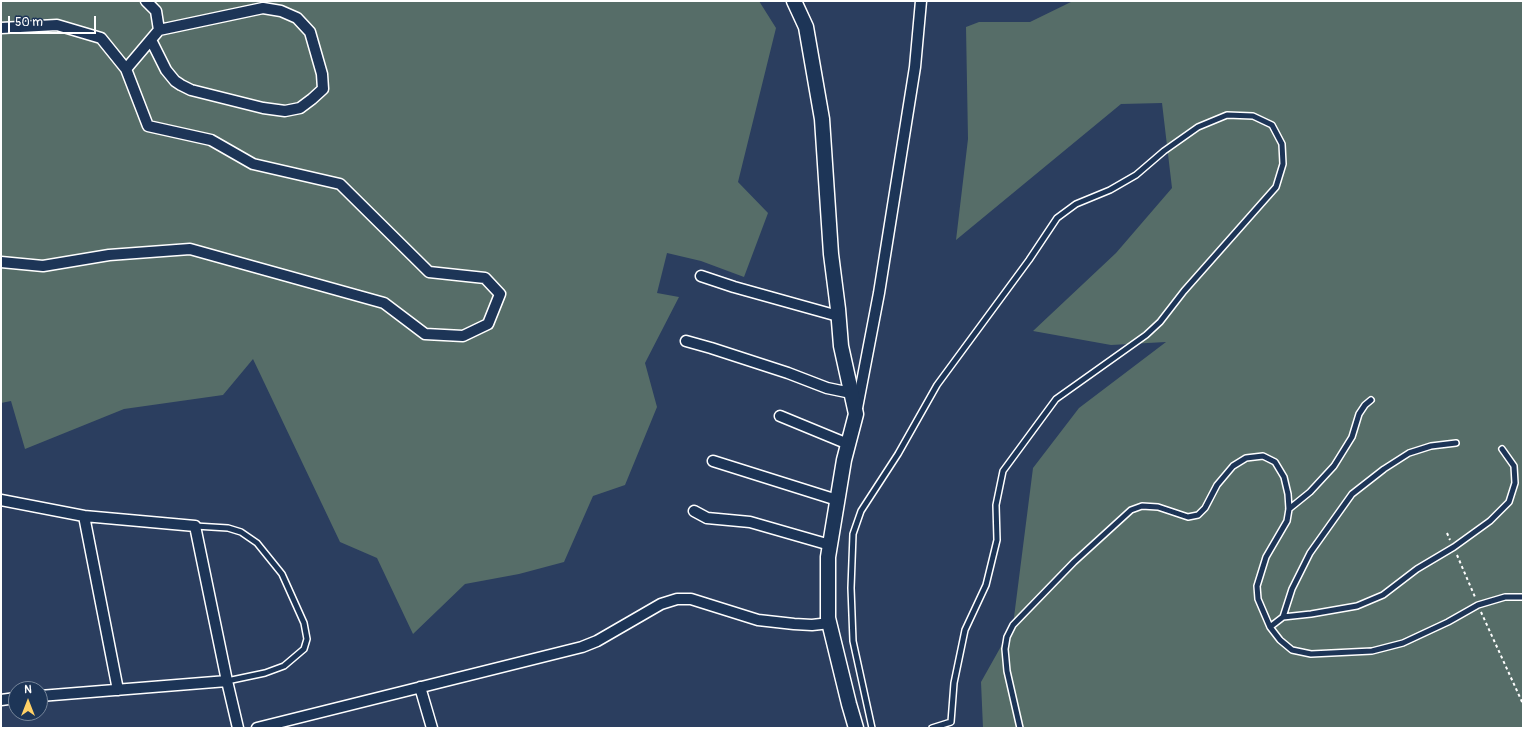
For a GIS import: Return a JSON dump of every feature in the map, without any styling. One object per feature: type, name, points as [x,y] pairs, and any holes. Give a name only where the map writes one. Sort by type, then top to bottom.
[{"type":"street","points":[[146,1],[156,11],[159,30]]},
{"type":"street","points":[[794,1],[806,27],[822,119],[831,254],[840,346],[856,414]]},
{"type":"street","points":[[856,728],[830,623],[828,557],[844,460],[856,414],[879,293],[914,75],[921,1]]},
{"type":"street","points":[[126,69],[159,30],[263,8],[281,11],[297,18],[310,32],[322,74],[323,89],[300,108],[285,111],[263,108],[191,90],[175,81],[166,70],[151,40]]},
{"type":"street","points":[[1,28],[57,25],[100,38],[126,69],[148,126],[211,140],[253,164],[340,184],[429,272],[485,278],[500,294],[488,324],[463,336],[425,334],[384,303],[190,249],[109,255],[43,266],[1,262]]},
{"type":"street","points":[[700,276],[838,316]]},
{"type":"street","points":[[686,341],[788,373],[827,388],[851,393]]},
{"type":"street","points":[[780,416],[848,444]]},
{"type":"street","points":[[713,461],[837,500]]},
{"type":"street","points":[[1,500],[84,516],[195,526],[238,728]]},
{"type":"street","points":[[694,511],[706,518],[750,522],[830,544]]},
{"type":"street","points":[[84,516],[118,690]]},
{"type":"street","points":[[257,728],[582,647],[597,642],[661,604],[677,599],[691,599],[758,620],[812,625],[830,623]]},
{"type":"street","points":[[48,695],[227,681]]},
{"type":"street","points":[[420,687],[432,728]]},
{"type":"lane","points":[[872,728],[853,640],[851,588],[853,534],[861,511],[898,454],[936,385],[1024,267],[1057,218],[1076,204],[1110,190],[1136,175],[1164,151],[1198,127],[1227,115],[1253,116],[1272,125],[1282,144],[1283,164],[1276,187],[1184,291],[1160,322],[1146,334],[1056,399],[1003,471],[996,505],[997,540],[986,585],[965,630],[954,683],[951,722],[932,728]]},
{"type":"lane","points":[[1289,509],[1310,492],[1334,466],[1352,436],[1359,414],[1365,405],[1371,400]]},
{"type":"lane","points":[[1283,617],[1292,589],[1310,553],[1352,494],[1384,469],[1409,453],[1431,446],[1456,443]]},
{"type":"lane","points":[[1270,627],[1283,617],[1357,606],[1383,595],[1417,569],[1454,548],[1490,521],[1509,502],[1515,483],[1514,466],[1502,449]]},
{"type":"lane","points":[[1020,728],[1007,671],[1005,649],[1013,625],[1074,562],[1131,510],[1142,506],[1158,507],[1188,517],[1198,515],[1204,508],[1217,485],[1233,466],[1246,458],[1263,456],[1275,462],[1284,477],[1288,494],[1289,509],[1287,521],[1266,557],[1257,586],[1258,599],[1270,627],[1280,640],[1292,650],[1311,654],[1372,651],[1403,643],[1448,622],[1478,605],[1505,597],[1523,597]]},
{"type":"lane","points":[[195,526],[228,528],[242,532],[257,543],[282,574],[304,623],[307,639],[304,649],[284,666],[265,673],[227,681]]},
{"type":"path","points":[[1448,533],[1478,605],[1523,704]]},
{"type":"green space","points":[[1,1],[759,1],[776,28],[738,182],[768,213],[744,277],[701,261],[667,253],[657,293],[679,297],[645,363],[657,407],[625,485],[593,496],[564,562],[519,574],[465,584],[413,634],[377,558],[340,542],[253,359],[223,395],[124,409],[25,449],[11,401],[1,403]]},
{"type":"green space","points":[[1073,1],[1523,1],[1523,728],[983,728],[981,682],[1013,625],[1033,468],[1079,408],[1166,342],[1111,345],[1033,331],[1116,253],[1172,188],[1162,103],[1121,104],[956,240],[968,139],[966,27],[979,22],[1030,22]]}]
